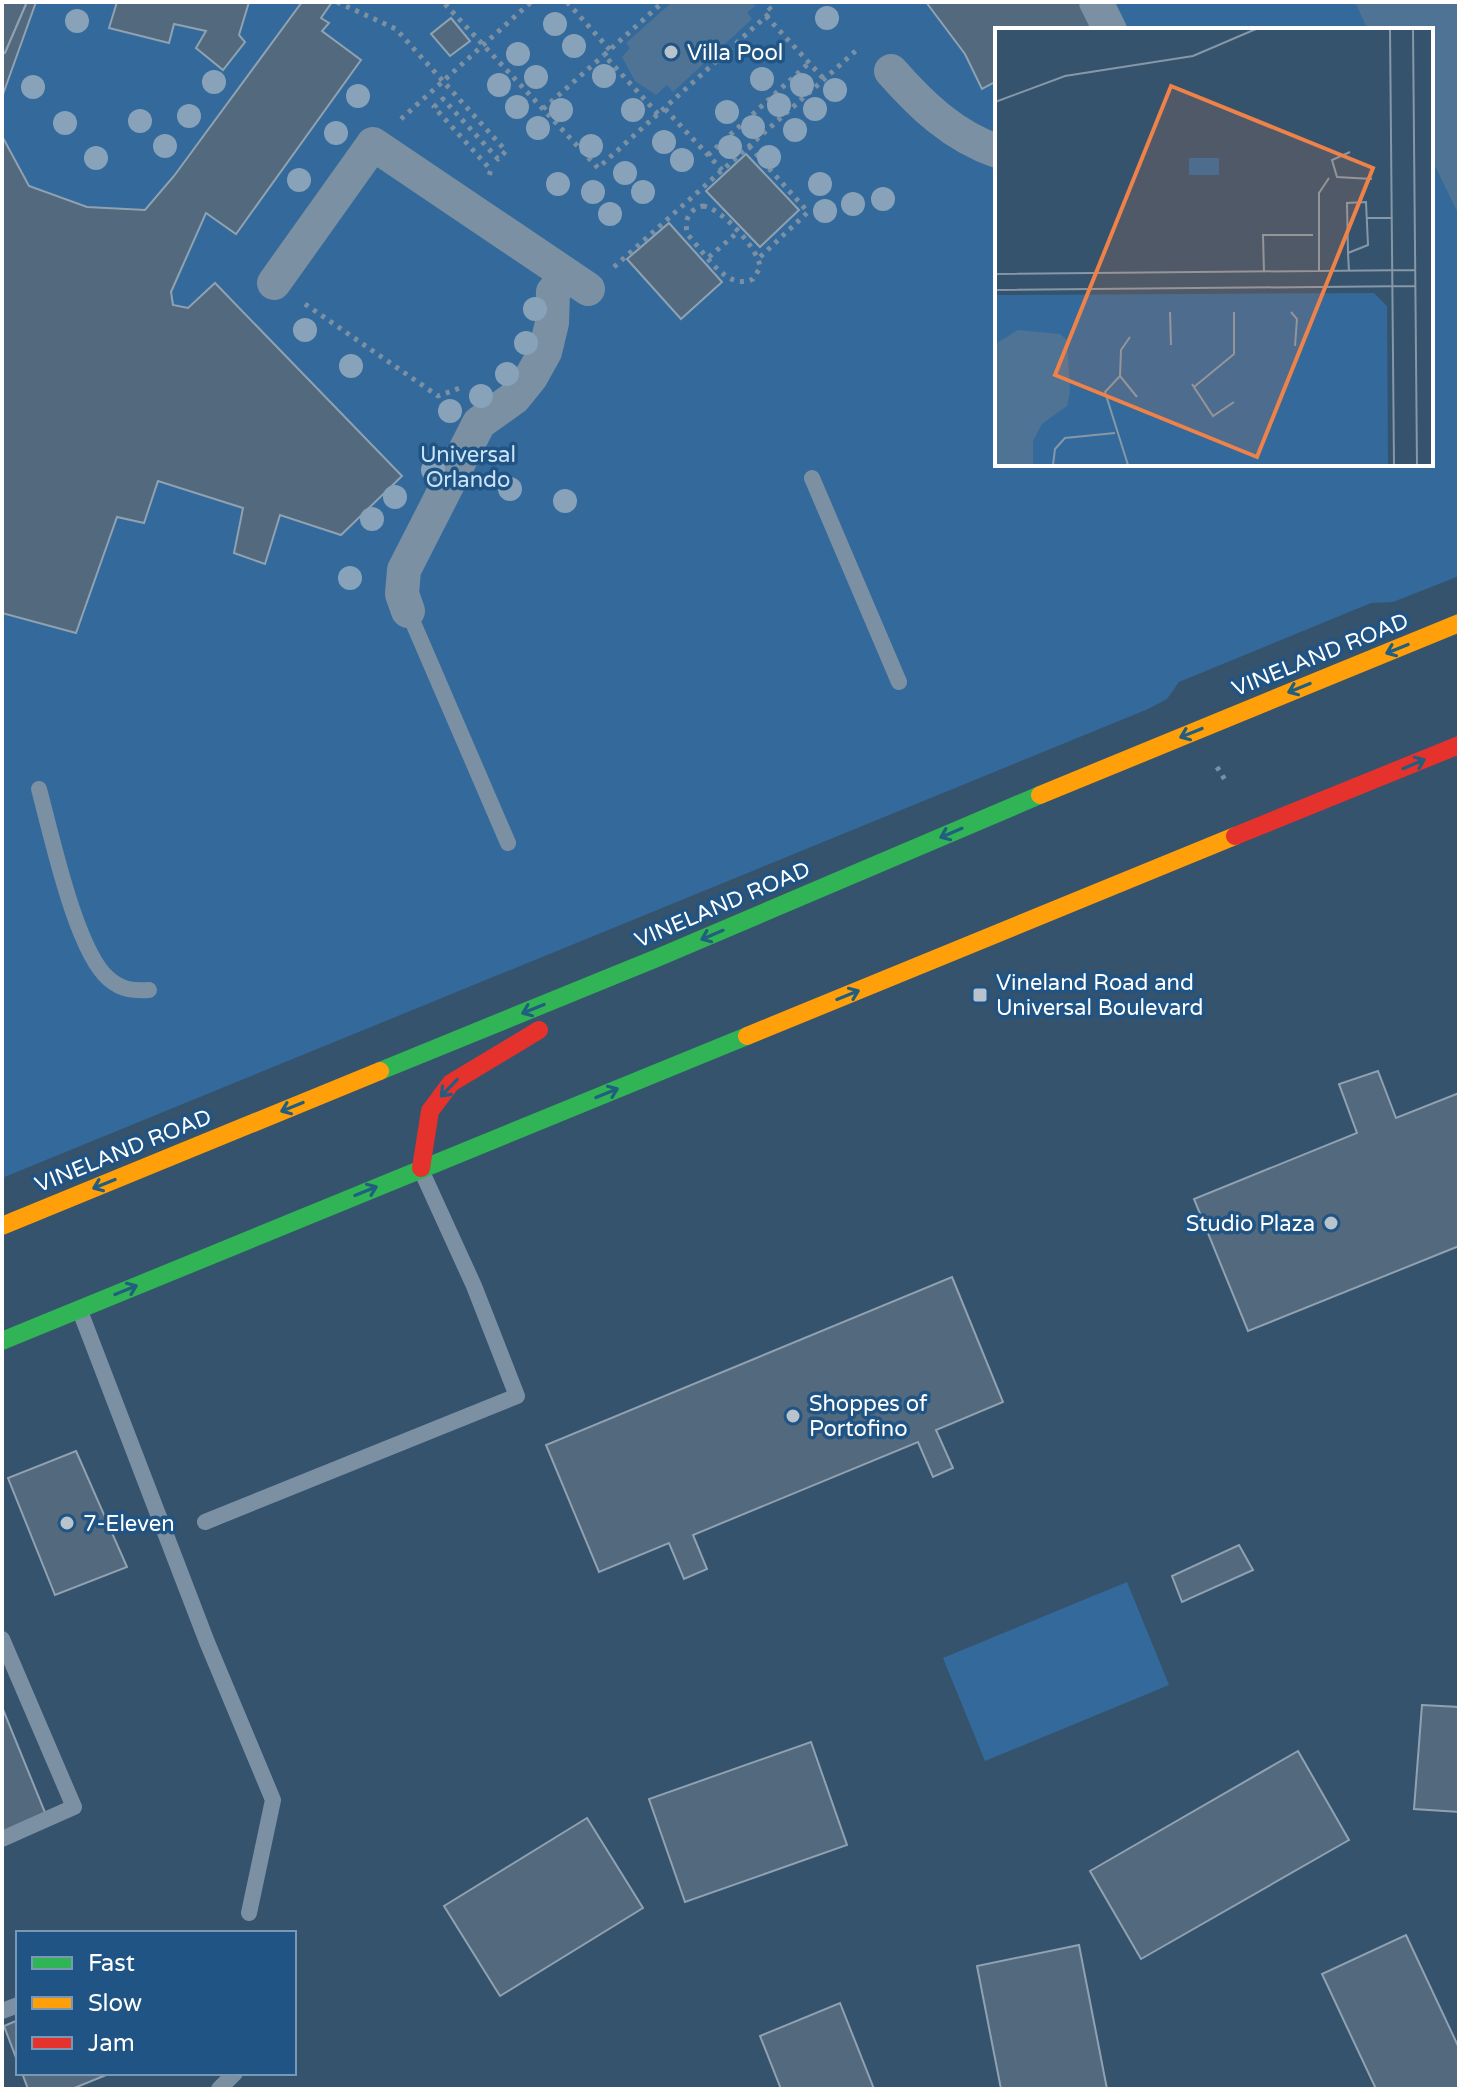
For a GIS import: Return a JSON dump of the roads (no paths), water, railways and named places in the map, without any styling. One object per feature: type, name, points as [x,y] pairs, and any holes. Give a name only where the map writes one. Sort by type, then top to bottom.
[{"type":"main road","name":"VINELAND ROAD","points":[[2,1226],[657,958],[1090,774],[1459,623]]},
{"type":"main road","points":[[2,1341],[1459,745]]},
{"type":"main road","points":[[421,1168],[430,1111],[451,1083],[657,958]]},
{"type":"street","points":[[1096,2],[1109,28]]},
{"type":"street","points":[[891,71],[936,117],[961,135],[995,150]]},
{"type":"street","points":[[274,283],[373,144],[577,282],[553,292],[552,323],[545,352],[531,377],[514,398],[479,423],[404,570],[402,594],[408,611]]},
{"type":"lane","points":[[812,478],[899,682]]},
{"type":"lane","points":[[408,611],[508,843]]},
{"type":"lane","points":[[39,789],[69,900],[93,958],[108,978],[129,991],[149,990]]},
{"type":"lane","points":[[205,1522],[517,1396],[474,1286],[421,1168]]},
{"type":"lane","points":[[79,1309],[207,1642],[273,1800],[249,1913]]},
{"type":"lane","points":[[2,1639],[74,1807],[2,1839]]},
{"type":"place","name":"Villa Pool","points":[[671,52]]},
{"type":"place","name":"Vineland Road and Universal Boulevard","points":[[980,995]]},
{"type":"place","name":"Studio Plaza","points":[[1331,1223]]},
{"type":"place","name":"Shoppes of Portofino","points":[[793,1416]]},
{"type":"place","name":"7-Eleven","points":[[67,1523]]},
{"type":"park label","name":"Universal Orlando","points":[[468,466]]}]
